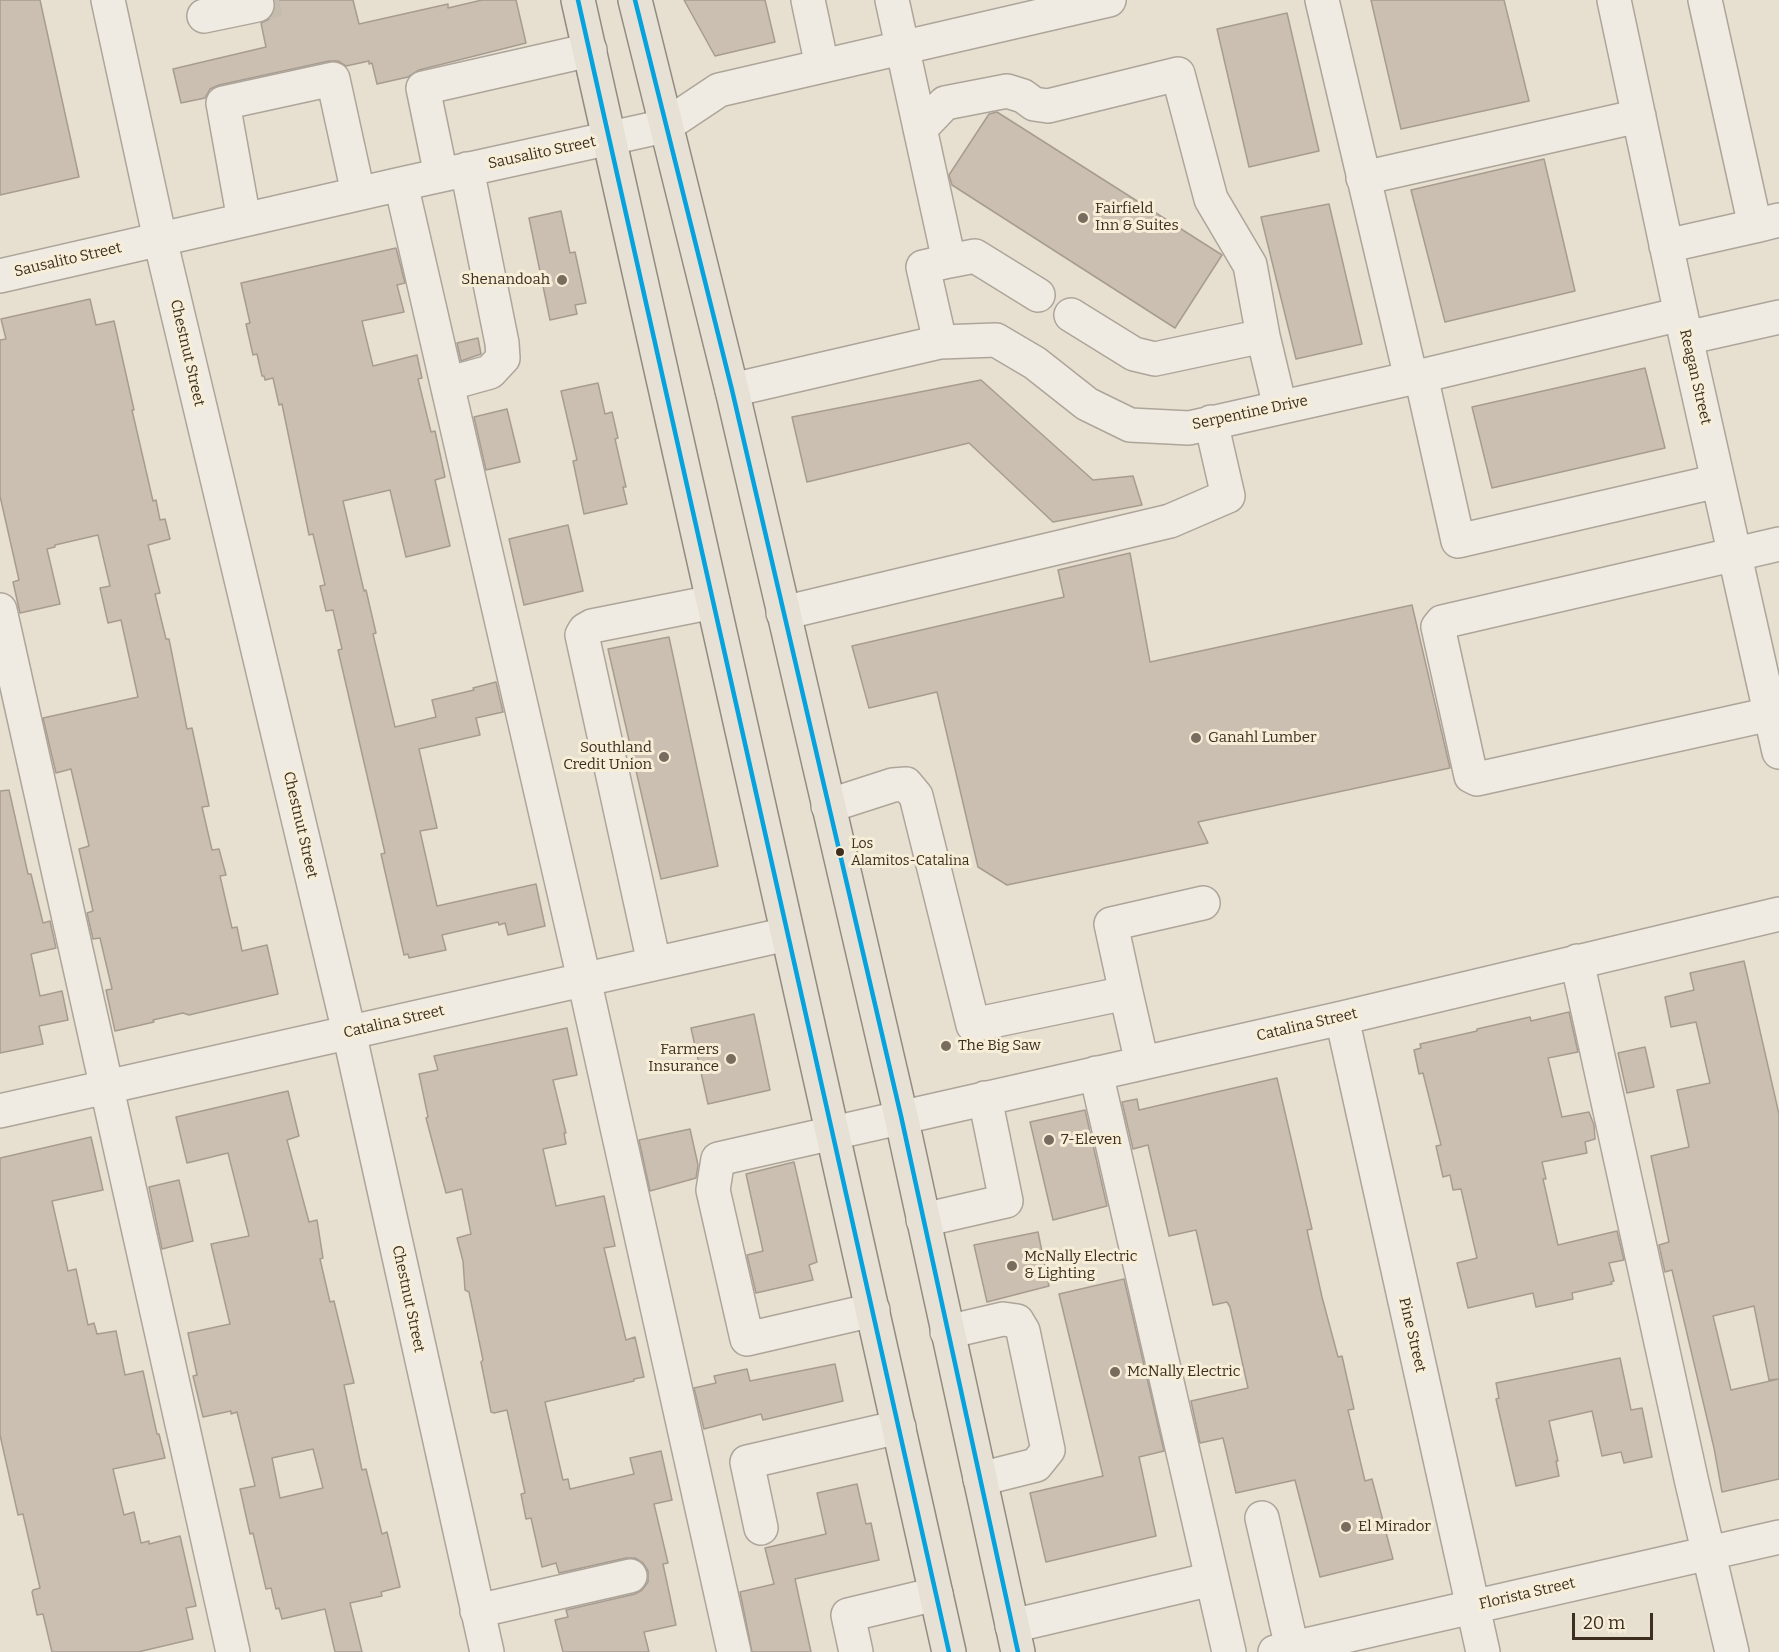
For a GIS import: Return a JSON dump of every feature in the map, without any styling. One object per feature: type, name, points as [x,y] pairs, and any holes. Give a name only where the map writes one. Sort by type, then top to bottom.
[{"type":"main road","points":[[578,0],[949,1652]]},
{"type":"main road","points":[[635,0],[732,390],[901,1116],[1015,1639]]},
{"type":"street","name":"Chestnut Street","points":[[108,0],[160,239],[349,1032],[487,1652]]},
{"type":"street","points":[[808,0],[822,66]]},
{"type":"street","points":[[892,0],[949,261]]},
{"type":"street","name":"Sausalito Street","points":[[0,276],[401,183],[665,126],[719,90],[1109,0]]},
{"type":"street","points":[[1322,0],[1363,178],[1458,541],[1718,481]]},
{"type":"street","name":"Reagan Street","points":[[1614,0],[1734,555],[1775,713],[1779,752]]},
{"type":"street","points":[[1666,246],[1767,223],[1705,0]]},
{"type":"street","points":[[204,16],[257,5]]},
{"type":"street","points":[[447,384],[490,372],[503,358],[502,343],[454,172],[423,88],[590,51]]},
{"type":"street","points":[[920,129],[945,103],[1007,91],[1023,96],[1034,104],[1048,106],[1178,74],[1211,199],[1250,265],[1263,336],[1280,407]]},
{"type":"street","points":[[244,220],[223,103],[333,79],[358,193]]},
{"type":"street","points":[[1363,178],[1639,116]]},
{"type":"street","points":[[401,183],[584,979],[734,1652]]},
{"type":"street","points":[[940,342],[923,267],[975,256],[1038,295]]},
{"type":"street","points":[[1071,315],[1134,354],[1155,360],[1263,336]]},
{"type":"street","name":"Serpentine Drive","points":[[732,390],[940,342],[996,340],[1035,363],[1087,404],[1130,425],[1189,428],[1416,377],[1683,326],[1779,317]]},
{"type":"street","points":[[783,613],[1170,521],[1228,496],[1211,422]]},
{"type":"street","points":[[1775,713],[1477,779],[1471,776],[1438,627],[1442,621],[1779,544]]},
{"type":"street","points":[[654,963],[582,635],[592,626],[713,602]]},
{"type":"street","points":[[0,610],[233,1652]]},
{"type":"street","points":[[828,806],[893,785],[906,784],[916,796],[973,1026],[1126,993]]},
{"type":"street","points":[[1142,1063],[1111,924],[1203,903]]},
{"type":"street","name":"Catalina Street","points":[[873,1310],[747,1339],[713,1190],[718,1159],[833,1131],[1342,1018],[1779,915]]},
{"type":"street","name":"Catalina Street","points":[[0,1112],[788,934]]},
{"type":"street","points":[[1577,962],[1692,1483],[1732,1652]]},
{"type":"street","name":"Pine Street","points":[[1342,1018],[1483,1652]]},
{"type":"street","points":[[1096,1073],[1229,1652]]},
{"type":"street","points":[[923,1220],[1006,1201],[985,1098]]},
{"type":"street","points":[[947,1332],[1003,1319],[1017,1321],[1023,1331],[1048,1450],[1036,1465],[980,1479]]},
{"type":"street","points":[[761,1528],[747,1462],[899,1427]]},
{"type":"street","points":[[1262,1518],[1283,1651]]},
{"type":"street","name":"Florista Street","points":[[1283,1651],[1779,1537]]},
{"type":"street","points":[[477,1611],[630,1576]]},
{"type":"street","points":[[1015,1639],[1212,1579]]},
{"type":"street","points":[[856,1652],[848,1615],[936,1594]]},
{"type":"building","points":[[0,0],[40,0],[79,177],[0,195]]},
{"type":"building","points":[[275,0],[353,0],[359,24],[448,4],[448,8],[482,0],[516,0],[526,43],[419,70],[408,77],[377,84],[372,63],[369,64],[369,61],[346,66],[338,61],[329,61],[219,85],[210,89],[205,98],[181,103],[173,69],[266,47],[261,23],[269,19],[275,11]]},
{"type":"building","points":[[684,0],[765,0],[775,42],[715,56]]},
{"type":"building","points":[[1371,0],[1504,0],[1529,101],[1401,129]]},
{"type":"building","points":[[1287,13],[1319,151],[1249,167],[1217,29]]},
{"type":"building","name":"Fairfield Inn & Suites","points":[[997,112],[1222,255],[1175,328],[952,185],[949,175],[989,114]]},
{"type":"building","points":[[1544,159],[1575,291],[1445,322],[1411,190]]},
{"type":"building","points":[[1329,204],[1362,344],[1296,359],[1261,217]]},
{"type":"building","points":[[561,211],[570,253],[575,252],[586,303],[575,305],[577,314],[550,320],[529,218]]},
{"type":"building","points":[[396,248],[405,283],[397,285],[404,312],[362,321],[373,366],[417,355],[422,378],[418,379],[431,432],[435,431],[445,477],[435,480],[450,546],[406,557],[390,490],[343,501],[376,633],[373,634],[395,727],[436,717],[432,700],[496,682],[503,712],[476,718],[480,735],[419,749],[437,828],[420,831],[437,906],[536,884],[545,926],[508,935],[505,923],[499,925],[498,922],[442,935],[446,950],[409,958],[408,954],[404,955],[381,854],[385,853],[338,650],[342,649],[333,610],[326,611],[320,586],[325,585],[313,534],[309,535],[282,404],[279,405],[273,378],[265,380],[257,354],[253,355],[246,324],[250,323],[241,283]]},
{"type":"building","points":[[90,299],[96,325],[114,321],[153,501],[156,500],[160,520],[165,519],[170,539],[148,545],[160,593],[155,594],[166,639],[169,639],[187,729],[192,728],[209,806],[202,807],[212,850],[219,849],[226,875],[220,876],[232,928],[237,927],[242,951],[267,945],[278,994],[189,1015],[183,1013],[115,1031],[106,990],[112,989],[100,938],[93,939],[87,913],[93,911],[79,849],[89,846],[71,769],[56,773],[43,718],[138,697],[121,620],[108,623],[100,588],[110,586],[98,535],[47,549],[60,604],[20,613],[13,582],[19,580],[0,496],[0,340],[6,339],[1,319]]},
{"type":"building","points":[[478,338],[481,354],[461,361],[457,343]]},
{"type":"building","points":[[1645,368],[1665,448],[1492,488],[1472,407]]},
{"type":"building","points":[[981,380],[1093,480],[1133,476],[1142,505],[1053,522],[969,443],[807,482],[792,417]]},
{"type":"building","points":[[598,383],[605,414],[612,412],[627,504],[584,514],[573,461],[577,460],[561,391]]},
{"type":"building","points":[[507,409],[520,462],[486,470],[474,417]]},
{"type":"building","points":[[568,525],[583,591],[524,605],[509,539]]},
{"type":"building","name":"Ganahl Lumber","points":[[1130,553],[1150,662],[1412,605],[1450,768],[1198,822],[1208,843],[1007,885],[978,867],[937,692],[869,708],[852,646],[1064,597],[1058,570]]},
{"type":"building","name":"Southland Credit Union","points":[[669,637],[718,866],[661,879],[608,649]]},
{"type":"building","points":[[9,790],[28,874],[31,874],[43,923],[50,921],[56,948],[31,954],[40,996],[62,991],[68,1020],[39,1026],[43,1044],[0,1053],[0,791]]},
{"type":"building","points":[[1744,961],[1779,1114],[1779,1379],[1779,1479],[1722,1492],[1714,1448],[1672,1270],[1665,1272],[1659,1245],[1669,1242],[1651,1156],[1689,1147],[1677,1090],[1710,1083],[1696,1022],[1671,1027],[1665,997],[1694,990],[1690,973]],"holes":[[[1754,1306],[1769,1380],[1779,1379],[1731,1390],[1713,1316]]]},
{"type":"building","points":[[1569,1012],[1578,1052],[1548,1058],[1562,1117],[1589,1112],[1594,1125],[1595,1139],[1585,1142],[1587,1153],[1542,1162],[1546,1179],[1543,1179],[1558,1245],[1617,1231],[1624,1260],[1609,1263],[1614,1281],[1611,1282],[1612,1284],[1572,1293],[1573,1299],[1536,1307],[1533,1293],[1468,1308],[1457,1263],[1477,1258],[1461,1189],[1453,1190],[1450,1175],[1443,1177],[1436,1146],[1441,1145],[1423,1073],[1419,1074],[1414,1050],[1421,1048],[1420,1044],[1477,1031],[1477,1029],[1530,1017],[1531,1021]]},
{"type":"building","name":"Farmers Insurance","points":[[754,1014],[770,1090],[708,1104],[691,1028]]},
{"type":"building","points":[[567,1028],[577,1075],[553,1080],[566,1133],[564,1133],[566,1144],[543,1149],[556,1206],[604,1196],[615,1246],[604,1248],[626,1340],[635,1337],[644,1377],[545,1402],[563,1480],[568,1479],[570,1489],[634,1474],[630,1458],[661,1451],[672,1500],[654,1504],[668,1563],[663,1564],[676,1625],[644,1632],[649,1652],[563,1652],[555,1620],[568,1617],[566,1610],[635,1594],[642,1590],[648,1582],[648,1571],[643,1563],[635,1558],[559,1573],[556,1563],[542,1567],[531,1518],[526,1519],[521,1494],[525,1493],[507,1410],[491,1412],[469,1292],[465,1290],[463,1261],[457,1238],[471,1234],[462,1189],[446,1193],[426,1118],[428,1117],[419,1074],[438,1070],[434,1056]]},
{"type":"building","points":[[1645,1047],[1654,1087],[1627,1093],[1618,1053]]},
{"type":"building","points":[[1277,1078],[1312,1229],[1307,1230],[1322,1297],[1338,1357],[1342,1356],[1354,1409],[1348,1410],[1365,1481],[1372,1479],[1393,1559],[1320,1577],[1295,1480],[1236,1493],[1223,1438],[1200,1443],[1191,1401],[1248,1388],[1230,1307],[1227,1302],[1213,1305],[1196,1230],[1169,1236],[1148,1145],[1133,1149],[1122,1102],[1137,1099],[1139,1110]]},
{"type":"building","points":[[288,1091],[299,1136],[287,1140],[309,1222],[317,1220],[323,1258],[320,1259],[330,1302],[334,1301],[354,1383],[344,1385],[362,1470],[366,1469],[382,1534],[387,1532],[400,1587],[381,1592],[382,1596],[350,1603],[362,1652],[335,1652],[325,1609],[282,1619],[279,1608],[276,1609],[271,1588],[266,1589],[240,1489],[255,1486],[237,1412],[231,1414],[231,1411],[203,1417],[193,1376],[197,1375],[188,1333],[230,1324],[211,1244],[249,1236],[228,1153],[187,1163],[176,1117]],"holes":[[[313,1449],[323,1488],[280,1498],[272,1458]]]},
{"type":"building","points":[[1085,1110],[1107,1206],[1053,1220],[1030,1122]]},
{"type":"building","points":[[690,1129],[698,1165],[696,1178],[650,1191],[639,1140]]},
{"type":"building","points":[[91,1137],[103,1190],[52,1201],[68,1271],[76,1269],[88,1325],[94,1323],[97,1334],[116,1331],[125,1375],[143,1371],[157,1434],[159,1434],[165,1458],[113,1469],[124,1515],[134,1512],[141,1543],[149,1541],[149,1544],[180,1536],[196,1606],[186,1608],[193,1639],[138,1652],[52,1652],[43,1614],[37,1615],[32,1592],[40,1588],[23,1514],[18,1515],[0,1435],[0,1158]]},
{"type":"building","points":[[794,1162],[817,1262],[809,1265],[813,1280],[756,1293],[747,1255],[763,1251],[746,1174]]},
{"type":"building","points":[[179,1180],[193,1241],[162,1249],[149,1187]]},
{"type":"building","name":"McNally Electric & Lighting","points":[[1038,1232],[1049,1286],[987,1302],[974,1245]]},
{"type":"building","points":[[1124,1279],[1164,1451],[1139,1457],[1156,1536],[1046,1562],[1030,1493],[1103,1476],[1059,1294]]},
{"type":"building","points":[[1620,1358],[1631,1410],[1642,1408],[1652,1457],[1624,1463],[1621,1452],[1602,1456],[1592,1411],[1549,1421],[1559,1476],[1516,1486],[1496,1399],[1499,1398],[1496,1383]]},
{"type":"building","points":[[835,1364],[843,1401],[763,1420],[761,1414],[704,1429],[694,1388],[716,1383],[714,1376],[747,1369],[750,1381]]},
{"type":"building","points":[[857,1484],[866,1524],[871,1523],[879,1560],[795,1579],[811,1652],[752,1652],[740,1592],[774,1584],[765,1548],[826,1534],[817,1493]]},
{"type":"tunnel","points":[[257,5],[279,0]]},
{"type":"transit line","points":[[578,0],[949,1652]]},
{"type":"transit line","points":[[635,0],[732,390],[901,1116],[1018,1652]]},
{"type":"place","name":"Fairfield Inn & Suites","points":[[1083,218]]},
{"type":"place","name":"Shenandoah","points":[[562,280]]},
{"type":"place","name":"Ganahl Lumber","points":[[1196,738]]},
{"type":"place","name":"Southland Credit Union","points":[[664,757]]},
{"type":"place","name":"Los Alamitos-Catalina","points":[[840,852]]},
{"type":"place","name":"The Big Saw","points":[[946,1046]]},
{"type":"place","name":"Farmers Insurance","points":[[731,1059]]},
{"type":"place","name":"7-Eleven","points":[[1049,1140]]},
{"type":"place","name":"McNally Electric & Lighting","points":[[1012,1266]]},
{"type":"place","name":"McNally Electric","points":[[1115,1372]]},
{"type":"place","name":"El Mirador","points":[[1346,1527]]}]
